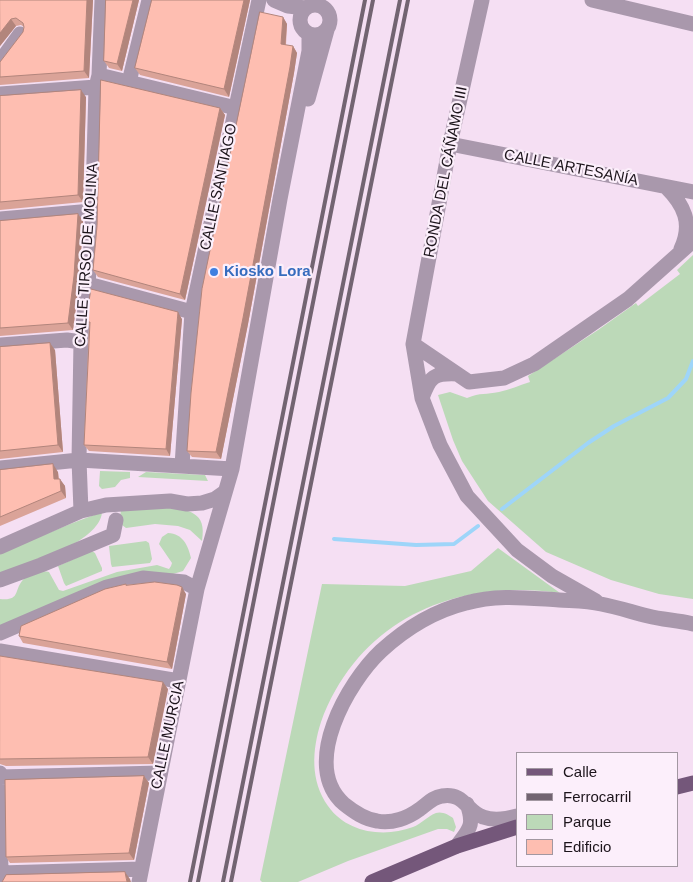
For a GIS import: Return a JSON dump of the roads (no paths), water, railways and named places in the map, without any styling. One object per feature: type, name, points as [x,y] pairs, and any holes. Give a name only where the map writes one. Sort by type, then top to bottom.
[{"type":"main road","points":[[678,787],[693,783]]},
{"type":"main road","points":[[372,882],[393,877],[456,846],[516,827]]},
{"type":"street","name":"CALLE TIRSO DE MOLINA","points":[[81,511],[79,460],[81,342],[88,284],[102,0]]},
{"type":"street","points":[[129,82],[149,0]]},
{"type":"street","name":"CALLE SANTIAGO","points":[[182,466],[192,312],[260,0]]},
{"type":"street","name":"RONDA DEL CÁÑAMO III","points":[[482,0],[450,144],[413,344],[422,398],[440,445],[467,496],[517,550],[552,576],[600,603]]},
{"type":"street","points":[[592,0],[693,24]]},
{"type":"street","points":[[280,199],[328,24],[326,9],[316,6],[281,3]]},
{"type":"street","points":[[316,6],[302,27],[309,34],[318,35],[328,24]]},
{"type":"street","points":[[0,62],[20,34]]},
{"type":"street","points":[[280,199],[309,51],[309,34]]},
{"type":"street","points":[[0,94],[97,81],[129,82],[236,108]]},
{"type":"street","name":"CALLE ARTESANÍA","points":[[450,144],[693,192]]},
{"type":"street","points":[[666,187],[681,203],[687,219],[688,229],[686,237],[675,256]]},
{"type":"street","name":"CALLE MURCIA","points":[[140,875],[179,680],[190,586],[207,552],[232,469],[280,199]]},
{"type":"street","points":[[0,219],[92,211]]},
{"type":"street","points":[[413,344],[469,382],[504,378],[534,364],[628,299],[693,240]]},
{"type":"street","points":[[88,284],[192,312]]},
{"type":"street","points":[[0,345],[67,340],[81,342]]},
{"type":"street","points":[[422,398],[429,381],[435,376],[446,373],[457,374]]},
{"type":"street","points":[[0,468],[79,460],[232,469]]},
{"type":"street","points":[[0,547],[81,511],[106,505],[161,502],[202,503],[216,499],[225,492]]},
{"type":"street","points":[[187,504],[202,512],[216,524]]},
{"type":"street","points":[[0,580],[113,535],[116,520]]},
{"type":"street","points":[[0,633],[107,587],[143,578],[190,586]]},
{"type":"street","points":[[516,816],[494,820],[482,817],[458,797],[442,796],[431,800],[406,818],[391,821],[371,820],[352,811],[341,801],[330,784],[326,764],[334,724],[343,700],[380,652],[413,626],[442,611],[484,598],[507,596],[600,603],[650,616],[693,624]]},
{"type":"street","points":[[0,651],[179,680]]},
{"type":"street","points":[[1,882],[0,776],[160,773]]},
{"type":"street","points":[[456,846],[471,824],[472,817],[467,804]]},
{"type":"street","points":[[0,873],[140,875]]},
{"type":"waterway","points":[[502,509],[588,443],[614,426],[668,398],[686,379],[693,361]]},
{"type":"waterway","points":[[334,539],[416,545],[454,544],[478,526]]},
{"type":"railway","points":[[190,882],[365,0]]},
{"type":"railway","points":[[198,882],[373,0]]},
{"type":"railway","points":[[223,882],[400,0]]},
{"type":"railway","points":[[231,882],[408,0]]},
{"type":"place","name":"Kiosko Lora","points":[[214,272]]}]
